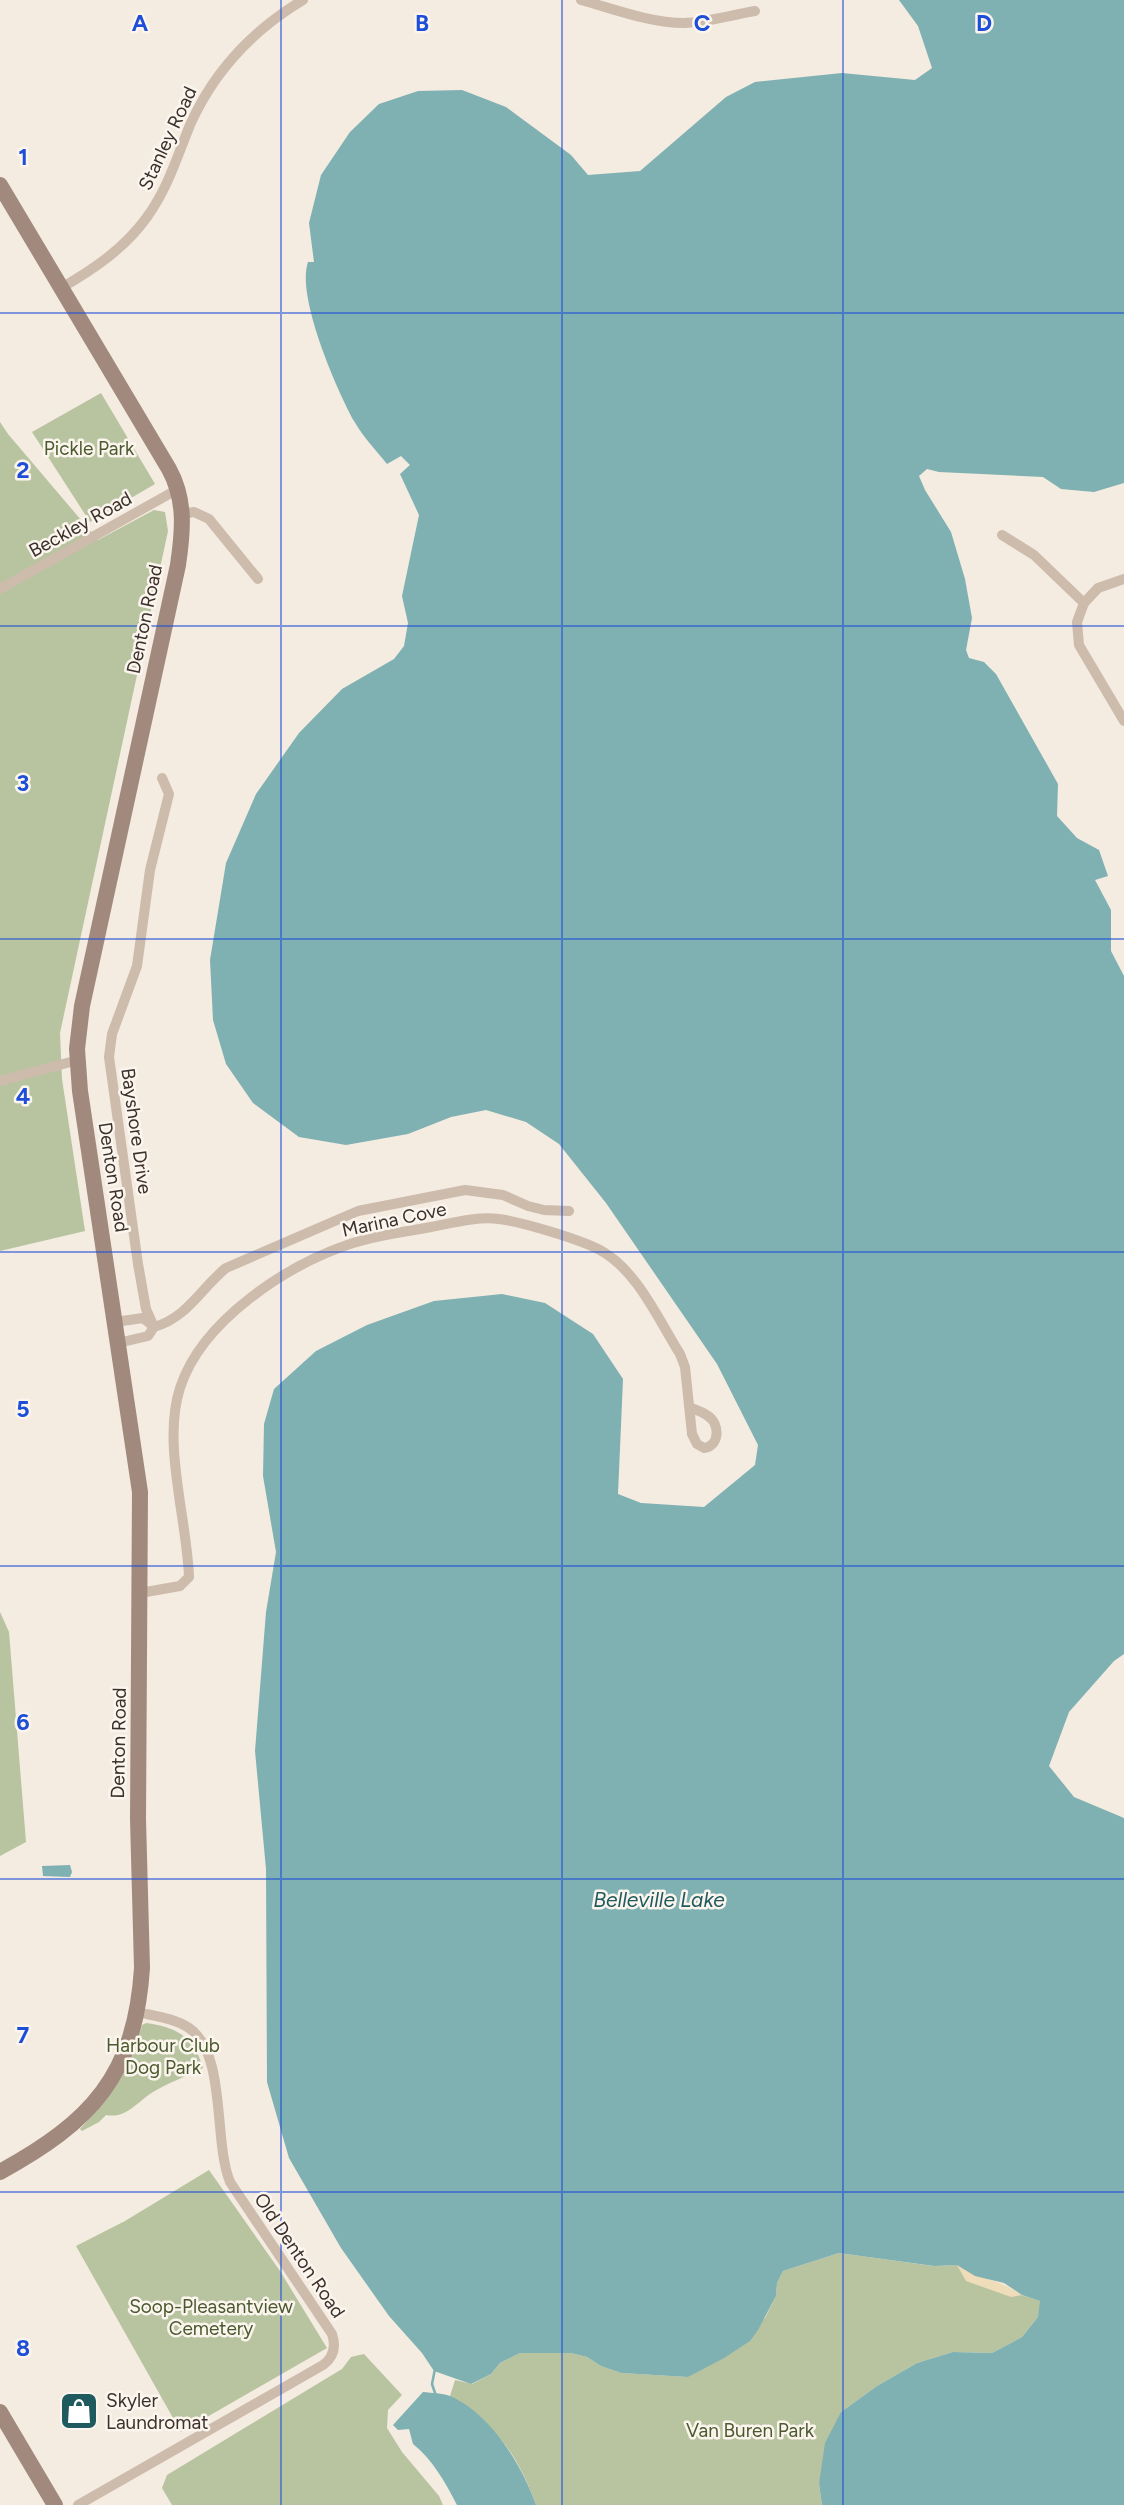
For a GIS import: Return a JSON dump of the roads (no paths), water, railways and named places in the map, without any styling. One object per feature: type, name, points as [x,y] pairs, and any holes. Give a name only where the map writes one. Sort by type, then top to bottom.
[{"type":"street","name":"Stanley Road","points":[[61,289],[109,257],[138,229],[161,197],[190,126],[216,78],[236,52],[257,32],[303,0]]},
{"type":"street","points":[[582,0],[675,22],[701,21],[755,11]]},
{"type":"street","name":"Denton Road","points":[[0,185],[169,469],[178,489],[182,514],[178,565],[82,1006],[78,1059],[80,1091],[140,1492],[138,1819],[142,1968],[137,2012],[122,2058],[104,2089],[58,2138],[0,2172]]},
{"type":"street","name":"Beckley Road","points":[[0,589],[178,489]]},
{"type":"street","points":[[182,514],[194,512],[209,519],[258,579]]},
{"type":"street","points":[[1002,535],[1034,555],[1084,603]]},
{"type":"street","points":[[1124,579],[1098,588],[1084,603],[1077,622],[1079,645],[1124,721]]},
{"type":"street","name":"Bayshore Drive","points":[[154,1327],[146,1309],[139,1271],[109,1057],[112,1034],[137,966],[150,870],[169,794],[162,778]]},
{"type":"street","points":[[0,1081],[78,1059]]},
{"type":"street","points":[[118,1343],[148,1335],[154,1327],[180,1315],[210,1280],[226,1268],[358,1211],[465,1190],[503,1195],[544,1210],[569,1211]]},
{"type":"street","name":"Marina Cove","points":[[140,1592],[180,1586],[189,1577],[173,1424],[180,1389],[192,1362],[214,1333],[261,1291],[304,1264],[350,1244],[373,1237],[492,1219],[548,1232],[598,1249],[617,1262],[632,1279],[680,1354],[685,1367],[691,1408]]},
{"type":"street","points":[[115,1322],[143,1318],[154,1327]]},
{"type":"street","name":"Old Denton Road","points":[[78,2505],[323,2365],[330,2358],[335,2346],[332,2334],[230,2182],[223,2161],[212,2064],[205,2046],[194,2032],[182,2024],[137,2012]]},
{"type":"street","points":[[0,2412],[54,2505]]},
{"type":"water","name":"Belleville Lake","points":[[899,0],[1124,0],[1124,483],[1094,492],[1061,489],[1043,477],[939,472],[927,469],[919,476],[951,532],[965,579],[972,618],[966,650],[969,658],[984,662],[996,674],[1058,784],[1057,816],[1077,838],[1099,850],[1108,876],[1095,880],[1111,910],[1111,951],[1124,976],[1124,1654],[1114,1661],[1069,1712],[1049,1766],[1074,1797],[1124,1818],[1124,2505],[822,2505],[819,2484],[825,2443],[841,2412],[877,2386],[917,2363],[953,2352],[992,2353],[1022,2337],[1038,2317],[1040,2301],[1022,2295],[1004,2283],[975,2276],[957,2265],[934,2266],[839,2253],[783,2271],[777,2283],[776,2296],[750,2341],[688,2377],[621,2373],[601,2366],[587,2357],[571,2353],[520,2353],[500,2363],[491,2374],[471,2384],[434,2371],[422,2353],[389,2316],[341,2248],[289,2158],[267,2082],[266,1869],[255,1751],[266,1612],[276,1552],[263,1476],[264,1424],[274,1389],[316,1351],[367,1325],[434,1301],[502,1294],[545,1303],[593,1334],[623,1379],[618,1494],[641,1503],[704,1507],[755,1465],[758,1445],[717,1364],[606,1203],[559,1144],[526,1122],[486,1110],[451,1117],[408,1134],[346,1145],[299,1137],[253,1103],[226,1064],[213,1020],[210,960],[226,863],[256,794],[299,733],[342,689],[394,659],[404,646],[408,623],[402,596],[419,515],[400,474],[410,465],[401,456],[387,464],[358,427],[328,365],[308,297],[308,262],[314,262],[309,223],[321,175],[350,132],[379,104],[418,91],[462,90],[506,107],[571,155],[588,175],[640,171],[726,97],[755,82],[842,73],[915,80],[932,68],[918,26]]},
{"type":"water","points":[[70,1865],[70,1877],[43,1876],[42,1866]]},
{"type":"water","points":[[423,2392],[450,2396],[465,2404],[492,2428],[513,2458],[536,2505],[457,2505],[433,2464],[413,2444],[409,2429],[398,2430],[393,2425]]},
{"type":"waterway","points":[[435,2369],[432,2384],[436,2396]]},
{"type":"place","name":"Skyler Laundromat","points":[[79,2411]]},
{"type":"park label","name":"Pickle Park","points":[[89,448]]},
{"type":"park label","name":"Harbour Club Dog Park","points":[[163,2056]]},
{"type":"park label","name":"Soop-Pleasantview Cemetery","points":[[211,2317]]},
{"type":"park label","name":"Van Buren Park","points":[[750,2430]]}]
